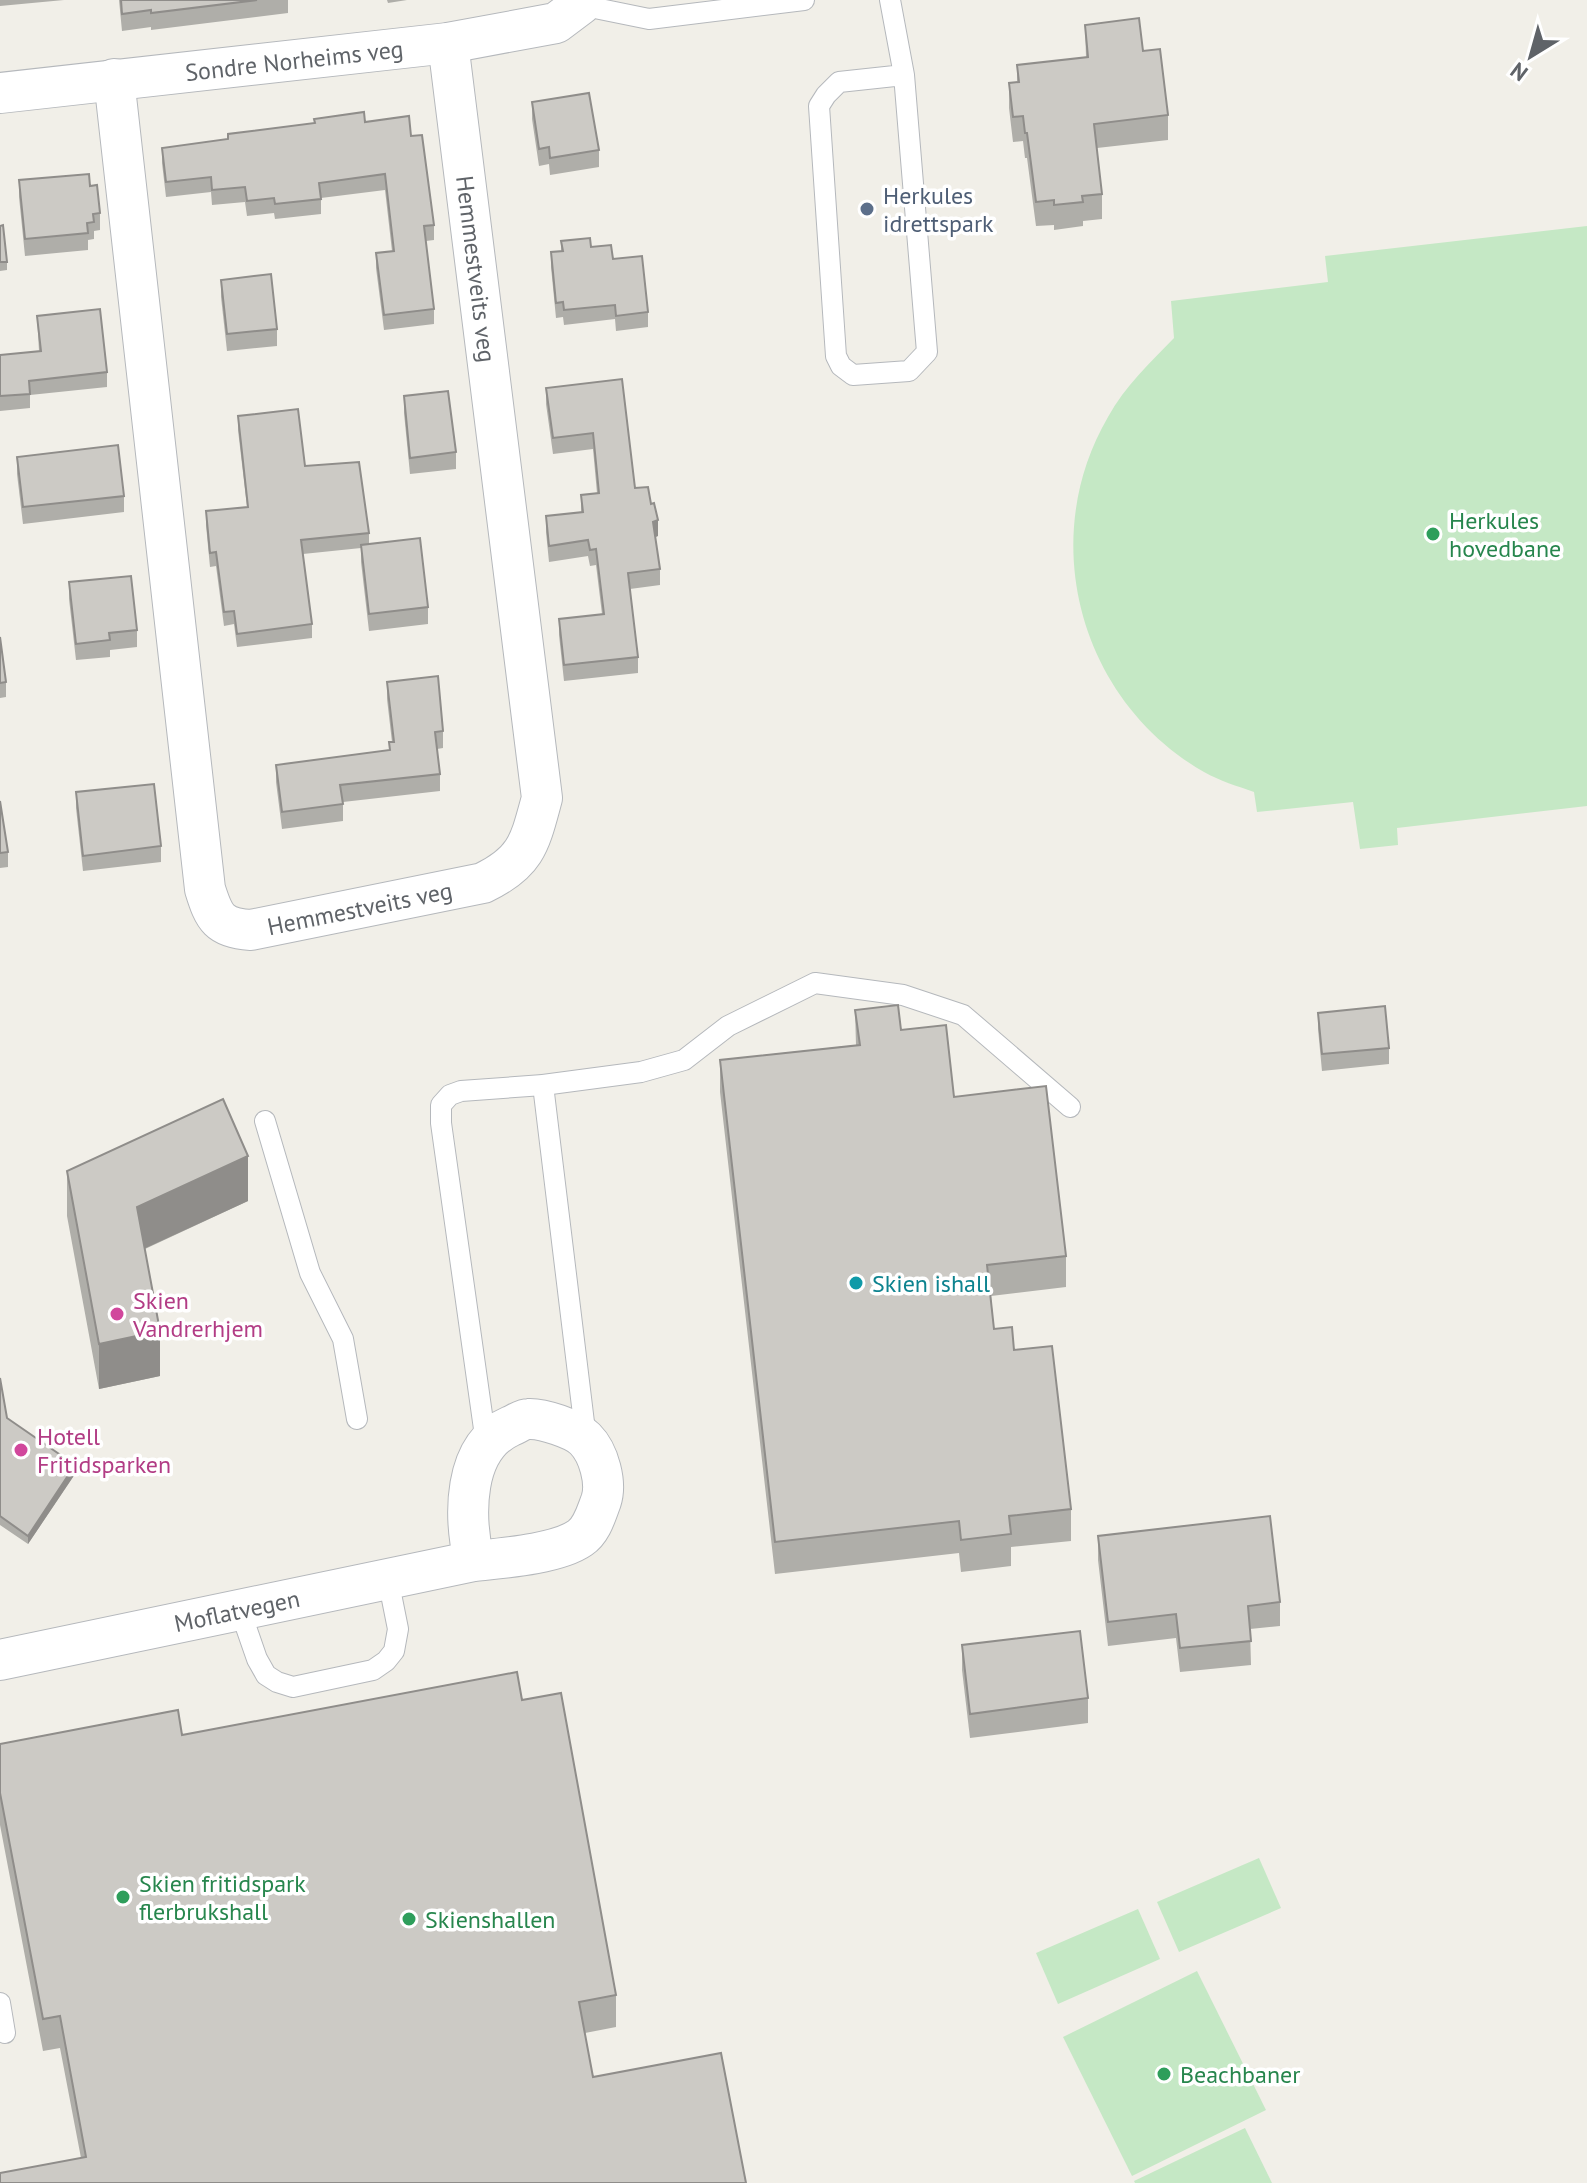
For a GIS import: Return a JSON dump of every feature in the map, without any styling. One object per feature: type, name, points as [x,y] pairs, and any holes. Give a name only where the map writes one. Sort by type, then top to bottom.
[{"type":"street","name":"Sondre Norheims veg","points":[[0,93],[448,43],[556,23],[579,2]]},
{"type":"street","name":"Hemmestveits veg","points":[[114,79],[205,889],[211,910],[219,921],[231,929],[251,930],[483,883],[503,873],[520,858],[534,829],[542,798],[448,43]]},
{"type":"street","points":[[474,1561],[468,1535],[472,1482],[474,1467],[486,1443],[504,1429],[528,1419],[563,1426],[586,1439]]},
{"type":"street","name":"Moflatvegen","points":[[0,1660],[474,1561],[537,1553],[580,1538],[594,1521],[604,1493],[601,1468],[586,1439]]},
{"type":"lane","points":[[579,2],[649,19],[804,0]]},
{"type":"lane","points":[[890,0],[904,75],[927,352],[909,371],[853,375],[841,366],[836,356],[819,106],[839,82],[904,75]]},
{"type":"lane","points":[[486,1443],[441,1123],[441,1105],[450,1095],[461,1091],[543,1085],[641,1072],[684,1060],[728,1026],[815,983],[903,995],[963,1015],[1070,1107]]},
{"type":"lane","points":[[543,1085],[586,1439]]},
{"type":"lane","points":[[265,1121],[310,1273],[343,1339],[357,1419]]},
{"type":"lane","points":[[240,1610],[257,1659],[266,1675],[293,1687],[373,1670],[386,1661],[394,1651],[398,1629],[388,1579]]},
{"type":"lane","points":[[0,2003],[5,2033]]},
{"type":"green space","points":[[1587,226],[1587,806],[1397,828],[1398,845],[1360,849],[1353,802],[1257,812],[1254,792],[1204,772],[1161,741],[1127,704],[1100,661],[1082,614],[1074,565],[1075,514],[1086,465],[1122,395],[1174,338],[1171,301],[1328,282],[1325,256]]},
{"type":"green space","points":[[1259,1858],[1281,1908],[1179,1952],[1157,1902]]},
{"type":"green space","points":[[1138,1909],[1160,1959],[1058,2004],[1036,1953]]},
{"type":"green space","name":"Beachbaner","points":[[1197,1971],[1266,2110],[1132,2176],[1063,2037]]},
{"type":"green space","name":"Beachbaner","points":[[1245,2128],[1272,2183],[1134,2181]]},
{"type":"building","points":[[121,0],[257,0],[122,14]]},
{"type":"building","points":[[1139,18],[1143,51],[1160,49],[1168,115],[1094,124],[1102,194],[1082,196],[1083,202],[1054,205],[1054,200],[1036,202],[1023,116],[1013,117],[1009,83],[1019,82],[1017,65],[1088,57],[1085,25]]},
{"type":"building","points":[[589,93],[599,150],[550,158],[549,147],[539,149],[532,102]]},
{"type":"building","points":[[364,112],[365,122],[409,116],[411,136],[422,135],[434,225],[424,226],[434,309],[384,315],[376,253],[394,251],[385,174],[319,183],[321,199],[275,204],[274,198],[247,201],[245,187],[212,190],[211,177],[166,182],[162,148],[228,139],[228,134],[315,123],[314,119]]},
{"type":"building","points":[[89,174],[90,186],[97,185],[100,213],[93,214],[94,222],[87,223],[88,233],[25,239],[19,180]]},
{"type":"building","points":[[3,225],[7,262],[0,262],[0,226]]},
{"type":"building","points":[[590,238],[591,247],[611,245],[613,259],[642,256],[648,312],[616,316],[615,305],[564,310],[563,302],[556,303],[551,252],[563,251],[561,241]]},
{"type":"building","points":[[271,274],[277,329],[227,334],[221,280]]},
{"type":"building","points":[[100,309],[107,372],[29,381],[30,394],[0,396],[0,355],[41,351],[37,316]]},
{"type":"building","points":[[622,379],[635,488],[648,487],[651,504],[654,503],[658,520],[653,522],[660,569],[628,573],[638,657],[564,665],[559,619],[604,614],[596,549],[590,550],[588,540],[549,546],[546,516],[583,512],[581,495],[599,493],[593,433],[553,438],[546,388]]},
{"type":"building","points":[[448,391],[456,452],[410,458],[404,396]]},
{"type":"building","points":[[298,409],[305,466],[359,462],[369,533],[301,540],[312,624],[237,634],[234,611],[224,612],[216,552],[210,553],[206,511],[248,507],[238,416]]},
{"type":"building","points":[[118,445],[124,496],[23,507],[17,457]]},
{"type":"building","points":[[420,538],[428,607],[369,614],[361,545]]},
{"type":"building","points":[[131,576],[137,630],[109,633],[110,640],[76,644],[69,582]]},
{"type":"building","points":[[0,637],[6,682],[0,683]]},
{"type":"building","points":[[438,676],[443,731],[435,732],[440,774],[340,785],[343,804],[282,812],[276,765],[390,750],[389,742],[394,742],[387,682]]},
{"type":"building","points":[[154,784],[161,846],[83,856],[76,792]]},
{"type":"building","points":[[0,801],[8,852],[0,853]]},
{"type":"building","name":"Skien ishall","points":[[898,1005],[901,1030],[946,1025],[954,1097],[1046,1086],[1066,1256],[987,1265],[994,1329],[1012,1327],[1014,1350],[1052,1346],[1071,1509],[1009,1516],[1011,1534],[961,1540],[959,1521],[775,1542],[720,1060],[860,1045],[855,1010]]},
{"type":"building","points":[[1385,1006],[1389,1048],[1322,1054],[1318,1013]]},
{"type":"building","points":[[223,1099],[248,1156],[137,1207],[160,1331],[99,1344],[67,1171]]},
{"type":"building","name":"Hotell Fritidsparken","points":[[0,1378],[7,1418],[75,1465],[28,1536],[0,1516]]},
{"type":"building","points":[[1270,1516],[1280,1602],[1248,1606],[1251,1641],[1180,1648],[1176,1614],[1108,1622],[1098,1536]]},
{"type":"building","points":[[1080,1631],[1088,1698],[970,1714],[962,1645]]},
{"type":"building","points":[[517,1672],[522,1700],[561,1693],[616,1995],[579,2002],[593,2077],[721,2053],[746,2183],[0,2183],[0,2173],[86,2157],[60,2016],[43,2019],[0,1793],[0,1744],[178,1710],[182,1735]]},
{"type":"place","name":"Herkules idrettspark","points":[[867,209]]},
{"type":"place","name":"Herkules hovedbane","points":[[1433,534]]},
{"type":"place","name":"Skien ishall","points":[[856,1283]]},
{"type":"place","name":"Skien Vandrerhjem","points":[[117,1314]]},
{"type":"place","name":"Hotell Fritidsparken","points":[[21,1450]]},
{"type":"place","name":"Skien fritidspark flerbrukshall","points":[[123,1897]]},
{"type":"place","name":"Skienshallen","points":[[409,1919]]},
{"type":"place","name":"Beachbaner","points":[[1164,2074]]}]
